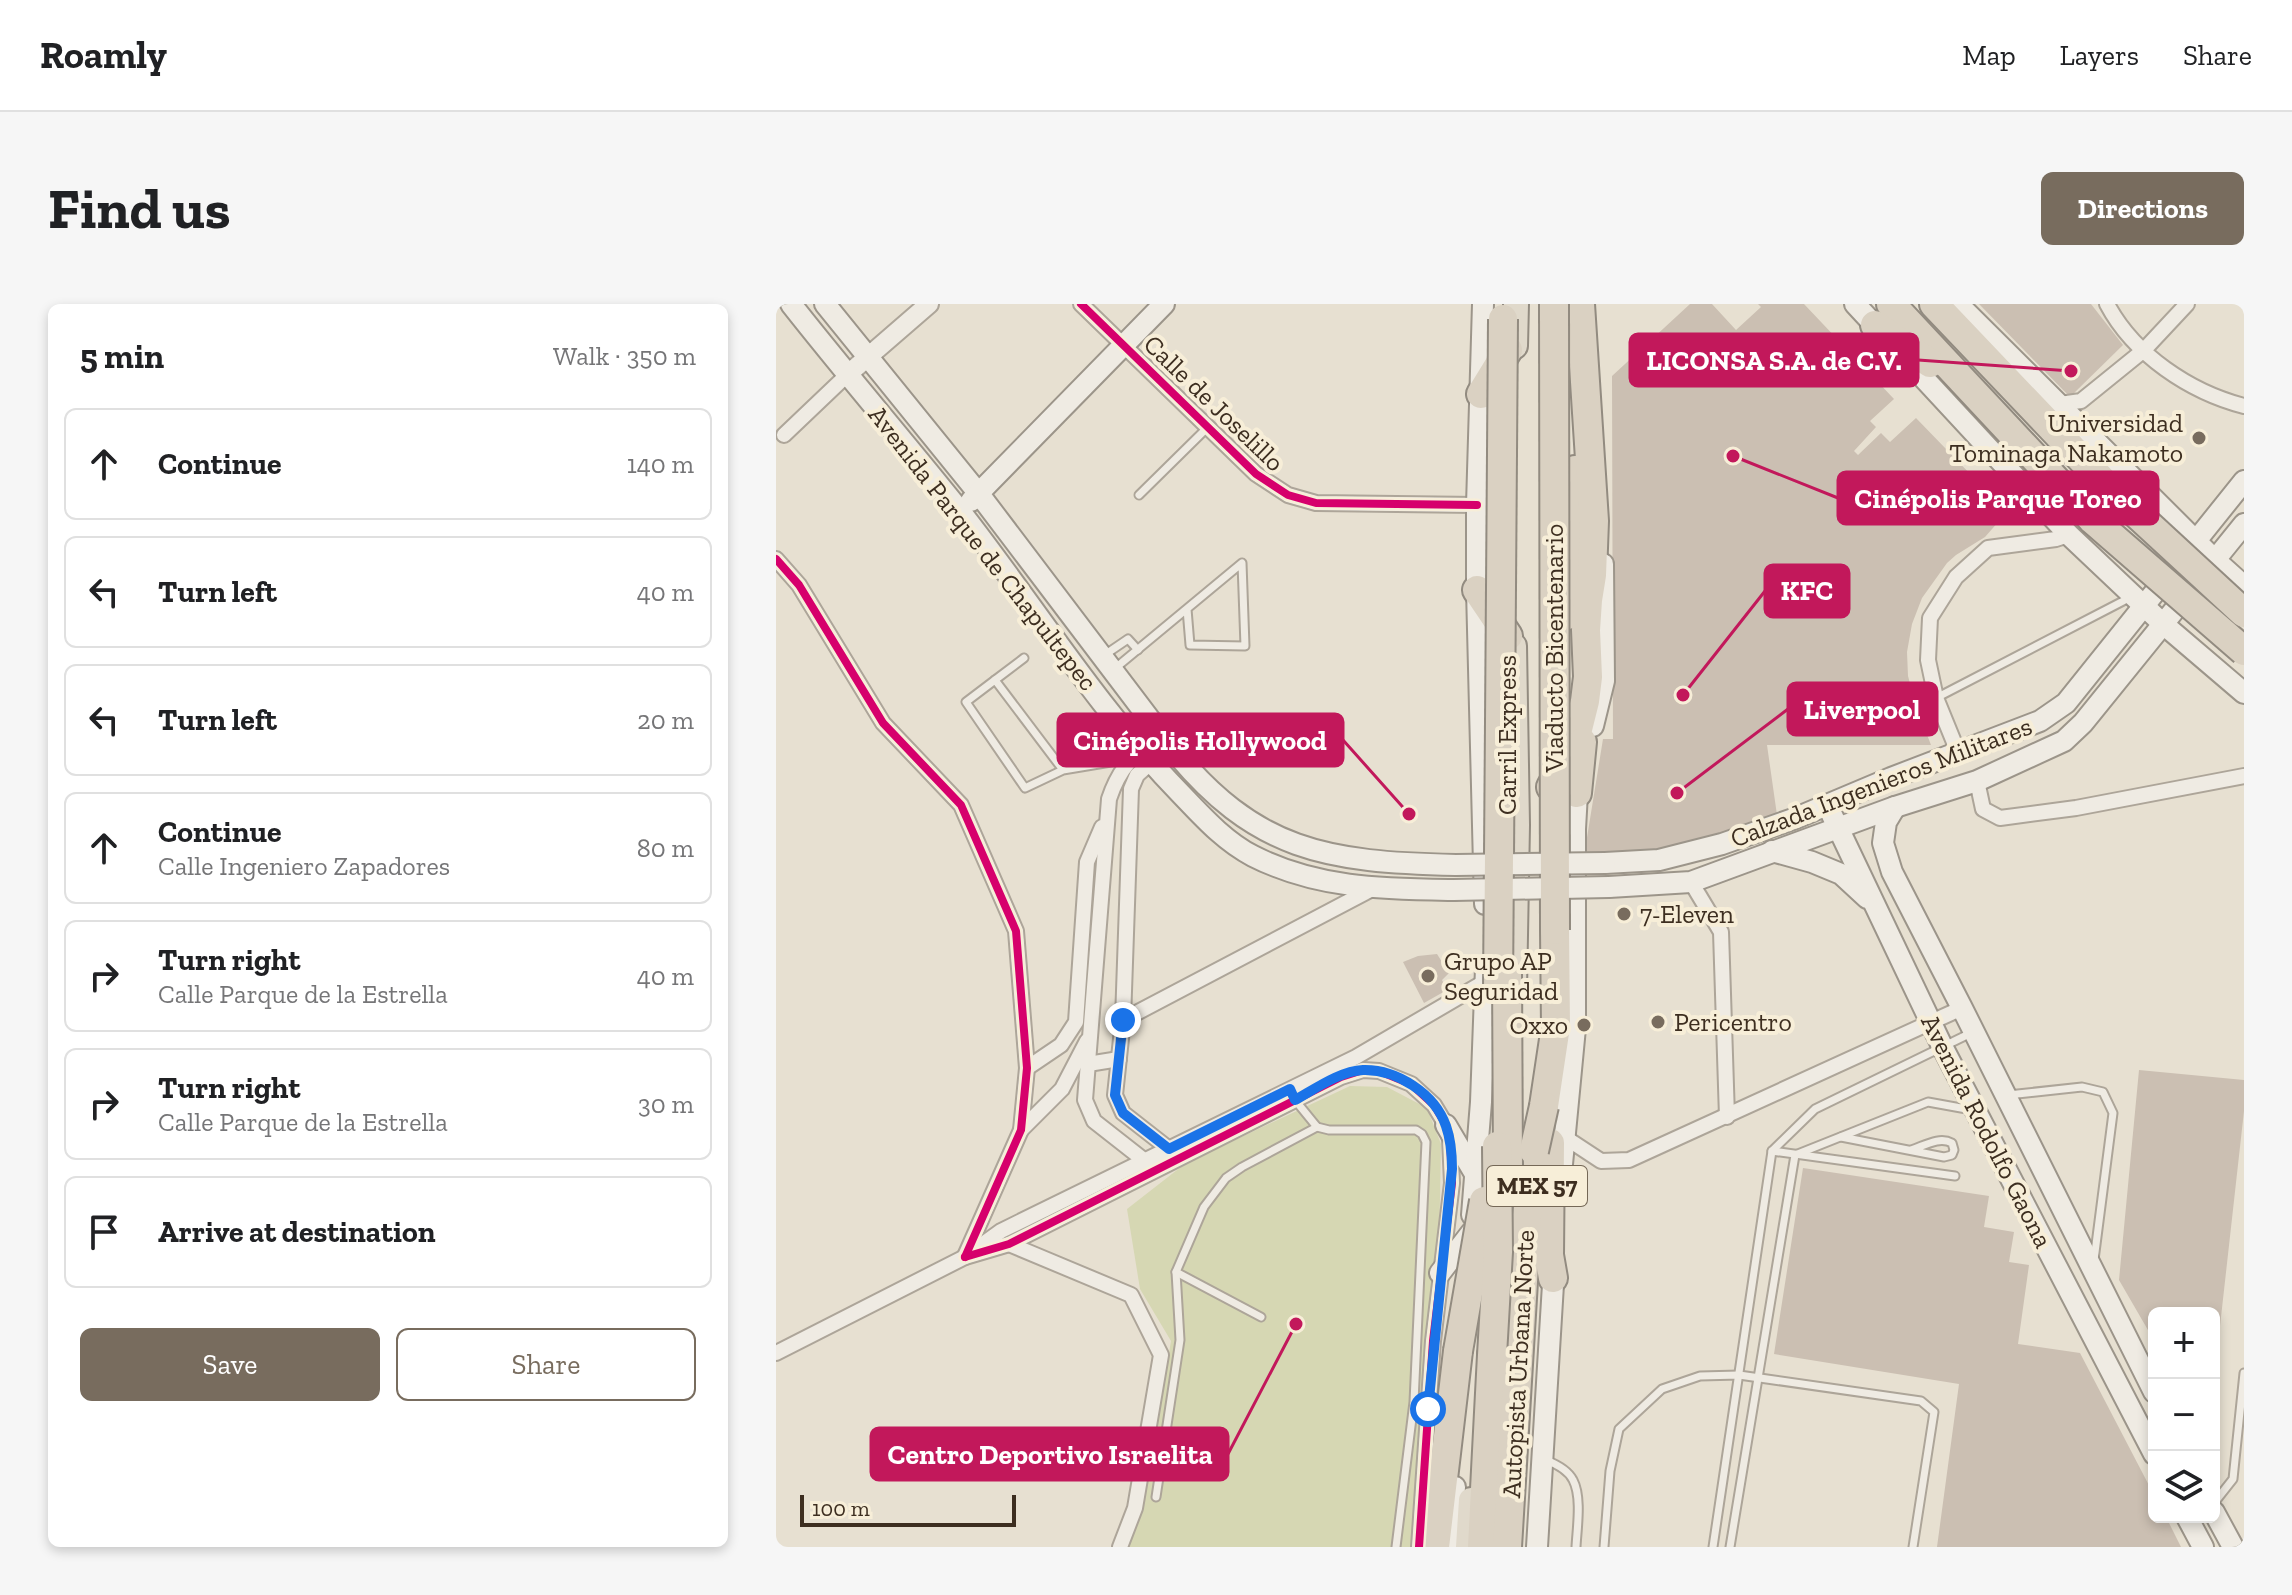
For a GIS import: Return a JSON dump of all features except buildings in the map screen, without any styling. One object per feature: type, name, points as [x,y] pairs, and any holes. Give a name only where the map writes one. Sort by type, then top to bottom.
[{"type":"highway","name":"Viaducto Bicentenario","points":[[1492,985],[1506,304]]},
{"type":"highway","name":"Carril Express","points":[[1506,304],[1508,1167],[1511,1250]]},
{"type":"highway","name":"MEX 57","points":[[1468,1547],[1481,1325],[1509,1126],[1512,1072],[1517,825],[1514,645],[1516,304]]},
{"type":"highway","name":"MEX 57","points":[[1519,1547],[1546,985],[1541,304]]},
{"type":"highway","name":"Viaducto Bicentenario","points":[[1554,304],[1556,991]]},
{"type":"highway","points":[[1543,684],[1570,604],[1575,458],[1573,304]]},
{"type":"highway","points":[[1580,304],[1599,576],[1593,636],[1598,680]]},
{"type":"highway","points":[[1934,304],[2115,494],[2244,613]]},
{"type":"highway","points":[[1883,315],[1977,395],[2093,520],[2244,651]]},
{"type":"highway","points":[[1481,394],[1515,339]]},
{"type":"highway","points":[[1575,458],[1588,600]]},
{"type":"highway","points":[[1545,798],[1574,745],[1585,701],[1588,677],[1585,650],[1594,521]]},
{"type":"highway","points":[[1477,590],[1514,645]]},
{"type":"highway","points":[[1577,793],[1581,747],[1598,680],[1605,627]]},
{"type":"highway","name":"Autopista Urbana Norte","points":[[1492,985],[1497,1117],[1511,1250],[1507,1547]]},
{"type":"highway","name":"Autopista Urbana Norte","points":[[1482,1547],[1511,1250],[1529,1181],[1552,1062],[1556,991]]},
{"type":"highway","points":[[1541,1111],[1550,1132],[1549,1255],[1553,1278]]},
{"type":"highway","points":[[1435,1547],[1458,1351],[1497,1117]]},
{"type":"main road","name":"Avenida Parque de Chapultepec","points":[[791,304],[960,511],[1141,760],[1216,830],[1251,855],[1292,873],[1330,882],[1372,889],[1531,888]]},
{"type":"main road","name":"Avenida Parque de Chapultepec","points":[[825,304],[979,494],[1165,740],[1210,791],[1258,827],[1294,845],[1338,857],[1389,864],[1456,865]]},
{"type":"main road","points":[[960,511],[1164,304]]},
{"type":"main road","points":[[1450,1547],[1465,1365],[1475,1174],[1492,985],[1477,590],[1483,304]]},
{"type":"main road","points":[[1537,1547],[1563,1136],[1575,1028],[1577,793],[1604,681],[1597,371],[1588,304]]},
{"type":"main road","points":[[1855,304],[1883,315],[2069,535],[2162,623],[2244,693]]},
{"type":"main road","points":[[1958,304],[2244,586]]},
{"type":"main road","name":"Calzada Ingenieros Militares","points":[[1456,865],[1659,860],[1722,844],[1796,818],[2040,721],[2066,703],[2139,601],[2196,541],[2244,481]]},
{"type":"main road","name":"Calzada Ingenieros Militares","points":[[1531,888],[1691,882],[1838,827],[1977,781],[2064,741],[2083,723],[2215,560],[2234,543],[2244,524]]},
{"type":"main road","name":"Avenida Rodolfo Gaona","points":[[1828,804],[1942,1046],[2152,1451]]},
{"type":"main road","name":"Avenida Rodolfo Gaona","points":[[1895,807],[1886,822],[1883,843],[1892,872],[2148,1380]]},
{"type":"main road","points":[[1772,851],[1841,874],[1875,905]]},
{"type":"main road","points":[[1330,882],[1338,857]]},
{"type":"main road","points":[[1446,1125],[1475,1174]]},
{"type":"main road","points":[[1440,1273],[1471,1233]]},
{"type":"main road","points":[[2075,1300],[2097,1278]]},
{"type":"main road","points":[[2220,1522],[2234,1545]]},
{"type":"main road","points":[[2191,1523],[2203,1547]]},
{"type":"street","points":[[784,435],[929,304]]},
{"type":"street","name":"Calle de Joselillo","points":[[1081,304],[1266,482],[1288,495],[1330,504],[1477,505]]},
{"type":"street","points":[[2107,304],[2114,318],[2169,373],[2222,400],[2244,406]]},
{"type":"street","points":[[2060,404],[2081,401],[2144,350],[2187,304]]},
{"type":"street","points":[[1958,752],[1936,698],[1928,660],[1930,618],[1956,577],[1988,548],[2069,535]]},
{"type":"street","points":[[776,559],[799,585],[883,723],[961,805],[1016,931],[1027,1068],[1021,1130],[965,1257]]},
{"type":"street","points":[[1027,1068],[1061,1045],[1076,1022],[1087,862],[1106,816],[1114,783],[1122,768],[1141,760],[1165,740]]},
{"type":"street","points":[[1141,760],[1131,789],[1123,1020],[1115,1095],[1123,1113],[1172,1155]]},
{"type":"street","points":[[1977,781],[1983,809],[2000,818],[2076,808],[2244,776]]},
{"type":"street","points":[[1106,816],[1085,1100],[1094,1121],[1146,1168]]},
{"type":"street","points":[[1691,882],[1721,932],[1727,1117]]},
{"type":"street","points":[[1123,1020],[1372,889]]},
{"type":"street","points":[[965,1257],[1009,1244],[1492,985]]},
{"type":"street","points":[[1563,1136],[1601,1161],[1629,1160],[1962,1008]]},
{"type":"street","points":[[1021,1130],[1062,1089],[1091,1033]]},
{"type":"street","points":[[1088,1064],[1119,1059]]},
{"type":"street","points":[[1292,1094],[1363,1070],[1390,1074],[1419,1090],[1434,1105],[1450,1139],[1452,1169],[1428,1409],[1419,1547]]},
{"type":"street","points":[[776,1353],[965,1257],[1001,1231],[1146,1168]]},
{"type":"street","points":[[1009,1244],[1131,1295],[1161,1355],[1135,1508],[1120,1547]]},
{"type":"lane","points":[[1139,495],[1208,427]]},
{"type":"lane","points":[[1107,663],[1138,650],[1187,609],[1242,563],[1245,646],[1190,645],[1187,609]]},
{"type":"lane","points":[[1936,698],[2139,601]]},
{"type":"lane","points":[[1107,663],[1128,639],[1138,650]]},
{"type":"lane","points":[[1024,658],[966,702],[1025,788],[1063,770],[1141,760]]},
{"type":"lane","points":[[995,680],[1063,770]]},
{"type":"lane","points":[[1713,1547],[1772,1151],[1815,1109],[1974,1032]]},
{"type":"lane","points":[[2006,1096],[2082,1087],[2103,1092],[2113,1113],[2097,1278]]},
{"type":"lane","points":[[1292,1094],[1317,1127],[1329,1130],[1416,1130],[1426,1142],[1414,1402],[1396,1547]]},
{"type":"lane","points":[[1795,1155],[1928,1102],[1976,1110]]},
{"type":"lane","points":[[1156,1497],[1180,1340],[1176,1272],[1204,1207],[1226,1178],[1317,1127]]},
{"type":"lane","points":[[1839,1137],[1944,1157],[1952,1155],[1954,1150],[1952,1143],[1946,1140],[1911,1150]]},
{"type":"lane","points":[[1772,1151],[1955,1176]]},
{"type":"lane","points":[[1730,1547],[1795,1155]]},
{"type":"lane","points":[[1176,1272],[1261,1317]]},
{"type":"lane","points":[[2220,1495],[2233,1479],[2244,1373]]},
{"type":"lane","points":[[1604,1547],[1610,1471],[1619,1429],[1662,1389],[1700,1376],[1739,1375],[1921,1401],[1934,1412],[1913,1547]]},
{"type":"lane","points":[[1543,1459],[1561,1467],[1573,1480],[1578,1505],[1576,1547]]},
{"type":"green space","points":[[1350,1086],[1387,1087],[1427,1108],[1441,1144],[1439,1250],[1412,1547],[1127,1547],[1143,1508],[1171,1341],[1140,1289],[1127,1209],[1186,1163]]},
{"type":"cycle path","points":[[1081,304],[1256,474],[1288,495],[1316,503],[1477,505]]},
{"type":"cycle path","points":[[776,559],[799,585],[883,723],[961,805],[1016,931],[1027,1068],[1021,1130],[965,1257]]},
{"type":"cycle path","points":[[965,1257],[1009,1244],[1341,1077],[1363,1070],[1379,1071],[1411,1084],[1434,1105],[1446,1125],[1450,1139],[1452,1183],[1433,1341],[1419,1547]]},
{"type":"place","name":"LICONSA S.A. de C.V.","points":[[2071,371]]},
{"type":"place","name":"Universidad Tominaga Nakamoto","points":[[2199,438]]},
{"type":"place","name":"Cinépolis Parque Toreo","points":[[1733,456]]},
{"type":"place","name":"KFC","points":[[1683,695]]},
{"type":"place","name":"Liverpool","points":[[1677,793]]},
{"type":"place","name":"Cinépolis Hollywood","points":[[1409,814]]},
{"type":"place","name":"7-Eleven","points":[[1624,914]]},
{"type":"place","name":"Grupo AP Seguridad","points":[[1428,976]]},
{"type":"place","name":"Pericentro","points":[[1658,1022]]},
{"type":"place","name":"Oxxo","points":[[1584,1025]]},
{"type":"place","name":"Centro Deportivo Israelita","points":[[1296,1324]]},
{"type":"route","points":[[1123,1020],[1115,1095],[1123,1113],[1169,1149],[1290,1089],[1295,1100],[1352,1072],[1363,1070],[1379,1071],[1401,1079],[1419,1090],[1434,1105],[1450,1139],[1452,1183],[1440,1273],[1428,1409]]}]
